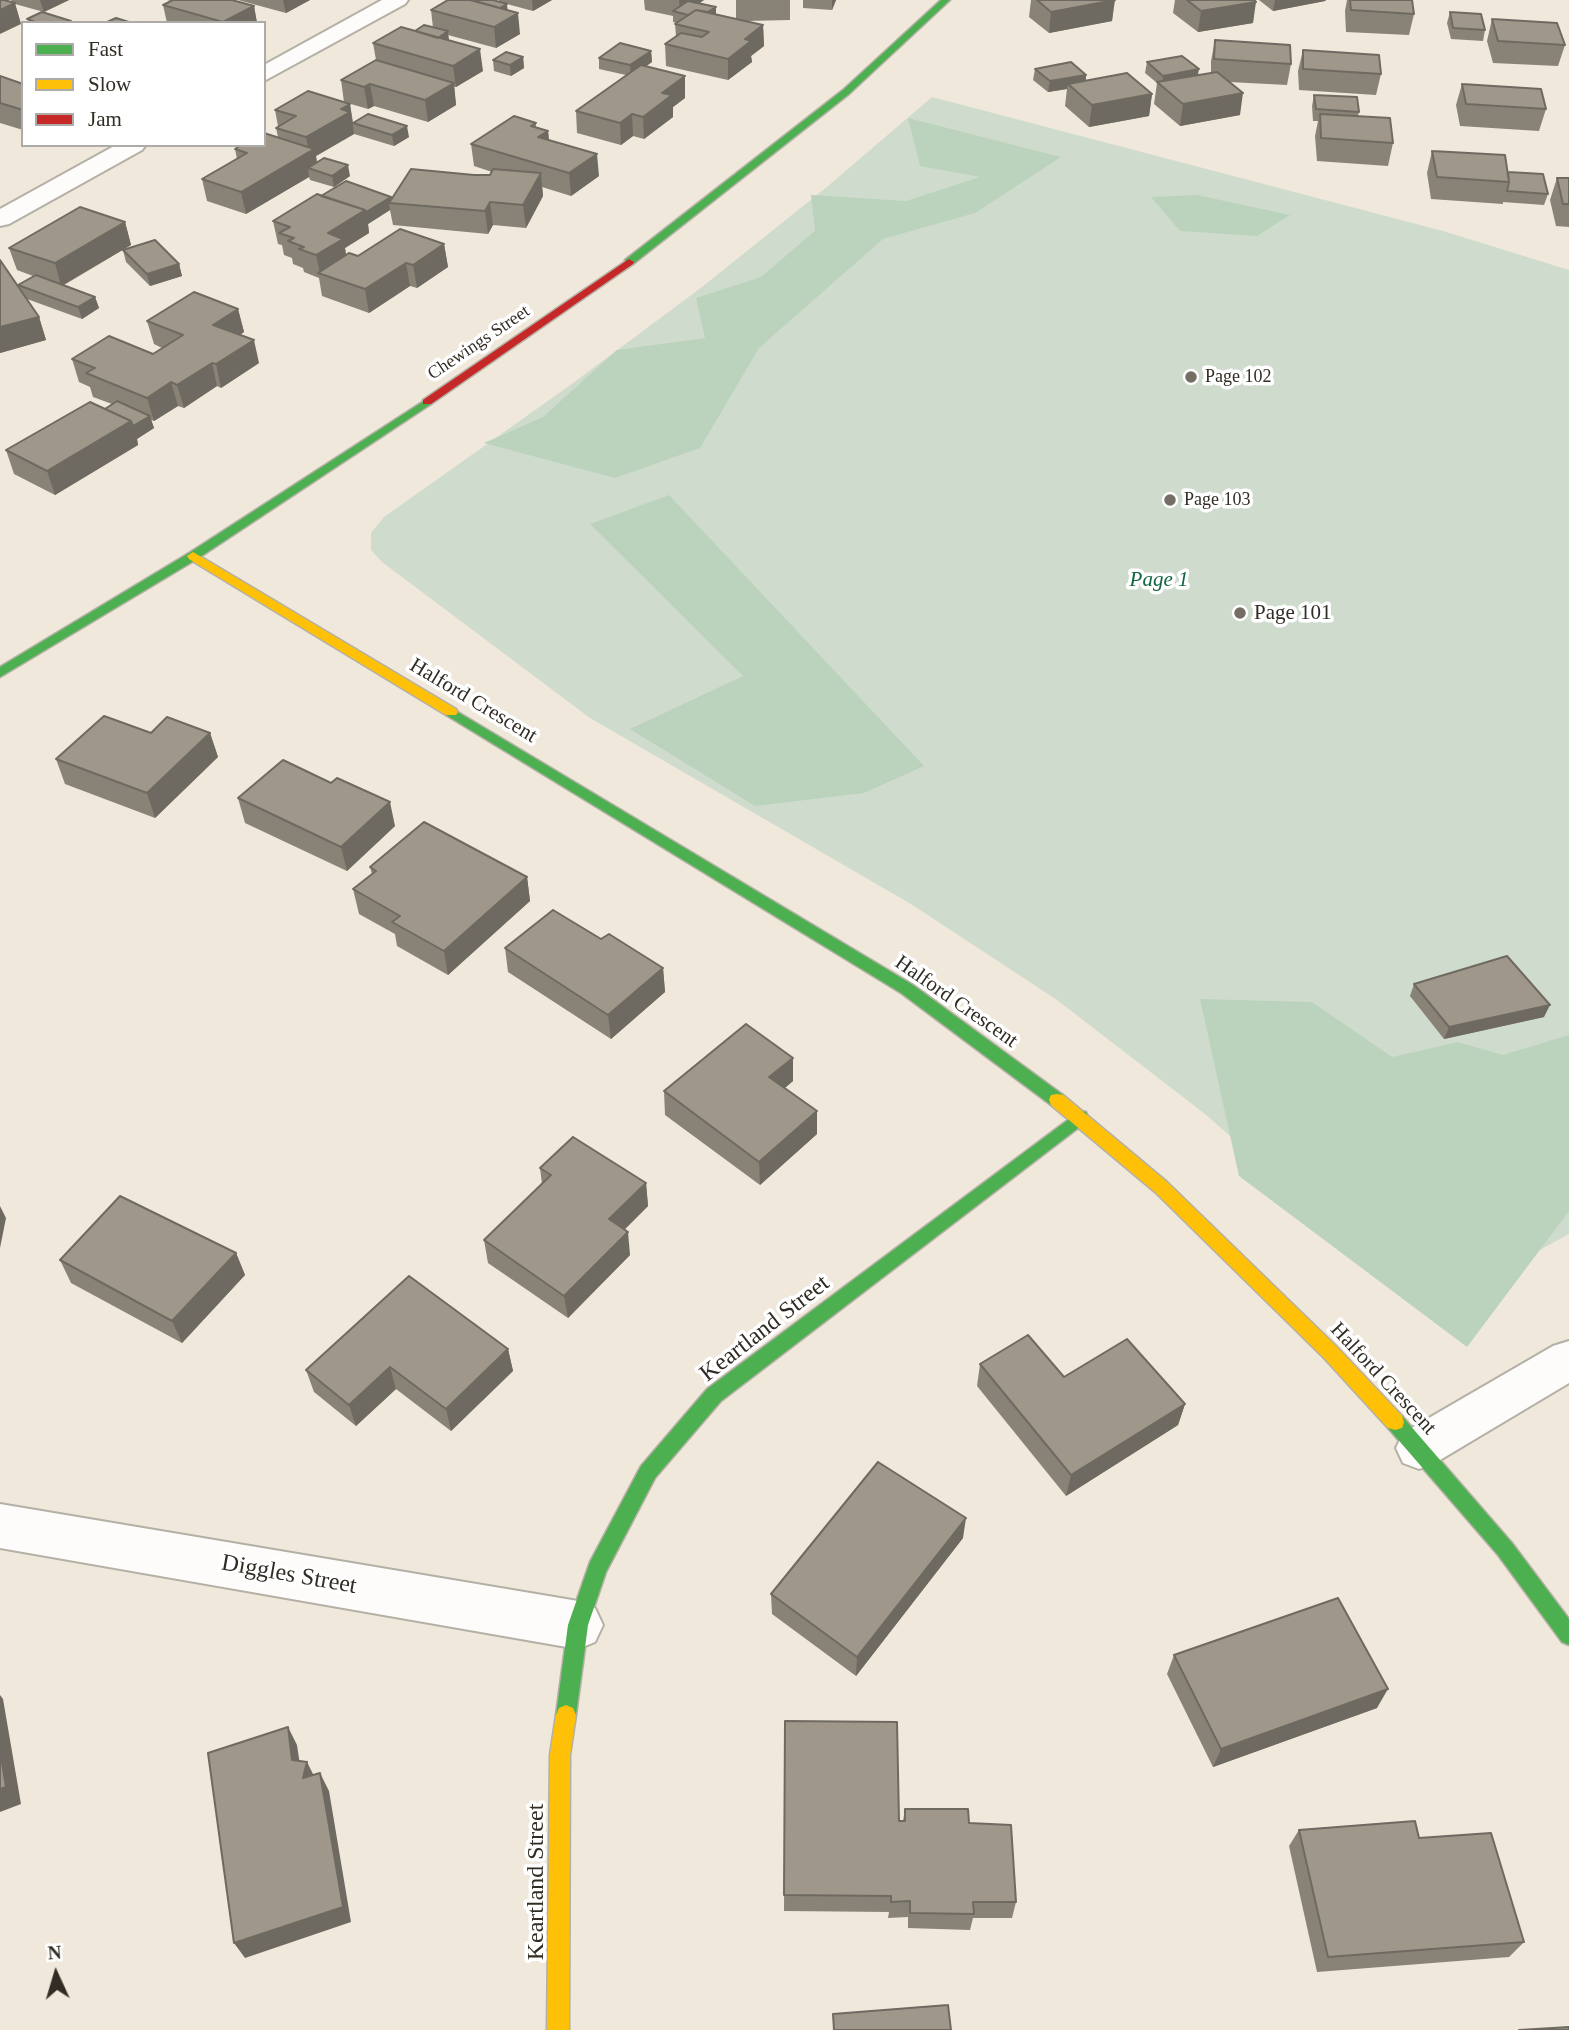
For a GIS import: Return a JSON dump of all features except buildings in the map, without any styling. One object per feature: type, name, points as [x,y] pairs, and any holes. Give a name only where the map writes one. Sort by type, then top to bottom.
[{"type":"street","points":[[266,73],[398,0]]},
{"type":"street","name":"Chewings Street","points":[[0,673],[193,556],[378,436],[607,279],[846,92],[946,0]]},
{"type":"street","points":[[0,219],[130,147]]},
{"type":"street","name":"Halford Crescent","points":[[193,556],[906,989],[1080,1117],[1161,1187],[1330,1352],[1419,1448],[1505,1549],[1569,1635]]},
{"type":"street","name":"Keartland Street","points":[[558,2030],[561,1755],[578,1625],[597,1569],[648,1472],[714,1395],[1080,1117]]},
{"type":"street","points":[[1419,1448],[1569,1360]]},
{"type":"street","name":"Diggles Street","points":[[0,1526],[578,1625]]},
{"type":"green space","name":"Page 1","points":[[932,97],[1443,231],[1569,270],[1569,1234],[1454,1297],[1412,1296],[1205,1114],[1057,1000],[911,904],[590,718],[382,562],[371,550],[371,533],[384,517],[569,386],[702,287],[828,186]]},
{"type":"green space","points":[[908,118],[1061,157],[975,213],[883,239],[759,348],[700,448],[615,478],[484,443],[543,417],[617,350],[705,338],[696,298],[761,277],[815,231],[811,195],[906,201],[980,177],[920,166]]},
{"type":"green space","points":[[1197,195],[1290,215],[1257,236],[1180,231],[1151,197]]},
{"type":"green space","points":[[669,495],[924,766],[864,793],[755,806],[630,729],[743,676],[590,524]]},
{"type":"green space","points":[[1200,999],[1312,1002],[1392,1057],[1458,1042],[1503,1055],[1569,1035],[1569,1211],[1467,1347],[1239,1176]]},
{"type":"traffic: fast","points":[[629,262],[846,92],[946,0]]},
{"type":"traffic: fast","points":[[0,673],[193,556],[427,402]]},
{"type":"traffic: fast","points":[[451,712],[907,989],[1057,1100]]},
{"type":"traffic: fast","points":[[566,1715],[578,1625],[597,1569],[648,1472],[714,1395],[1080,1117]]},
{"type":"traffic: fast","points":[[1395,1422],[1505,1549],[1569,1635]]},
{"type":"traffic: slow","points":[[193,556],[451,712]]},
{"type":"traffic: slow","points":[[1057,1100],[1161,1187],[1330,1352],[1395,1422]]},
{"type":"traffic: slow","points":[[558,2030],[560,1755],[566,1715]]},
{"type":"traffic: jam","points":[[427,402],[629,262]]},
{"type":"place","name":"Page 102","points":[[1191,377]]},
{"type":"place","name":"Page 103","points":[[1170,500]]},
{"type":"place","name":"Page 101","points":[[1240,613]]}]
